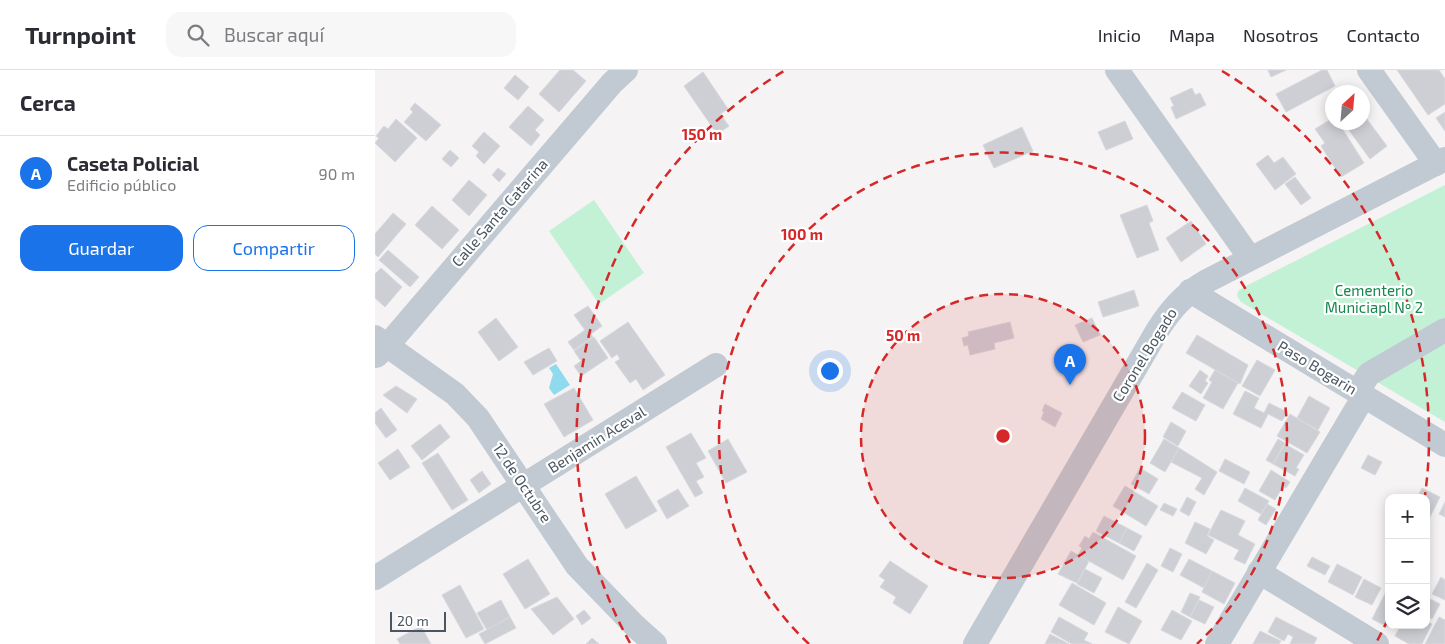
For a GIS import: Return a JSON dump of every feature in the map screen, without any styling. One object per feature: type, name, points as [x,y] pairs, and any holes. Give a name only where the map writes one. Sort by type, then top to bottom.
[{"type":"street","name":"Calle Santa Catarina","points":[[379,347],[612,83],[626,70]]},
{"type":"street","points":[[1117,70],[1251,258]]},
{"type":"street","points":[[1369,70],[1441,162]]},
{"type":"street","name":"Coronel Bogado","points":[[975,644],[1161,324],[1175,306],[1190,291],[1441,162]]},
{"type":"street","name":"Paso Bogarin","points":[[1190,291],[1445,445]]},
{"type":"street","points":[[1217,644],[1361,394],[1369,374],[1445,330]]},
{"type":"street","name":"12 de Octubre","points":[[379,347],[455,394],[478,418],[577,566],[655,644]]},
{"type":"street","name":"Benjamin Aceval","points":[[375,578],[716,365]]},
{"type":"street","points":[[1259,572],[1377,644]]},
{"type":"green space","name":"Cementerio Municiapl Nº 2","points":[[1445,185],[1445,422],[1241,302],[1237,296],[1238,291],[1244,287]]},
{"type":"green space","points":[[594,200],[644,273],[599,304],[549,231]]},
{"type":"water","points":[[556,364],[570,385],[554,395],[549,388],[553,374],[549,368]]},
{"type":"building","points":[[560,70],[573,70],[586,81],[559,112],[539,94]]},
{"type":"building","points":[[1268,70],[1286,70],[1271,77]]},
{"type":"building","points":[[1322,70],[1327,70],[1334,85],[1325,85],[1325,91],[1286,112],[1276,94]]},
{"type":"building","points":[[1397,70],[1439,70],[1445,79],[1445,104],[1428,115]]},
{"type":"building","points":[[703,72],[728,109],[720,114],[729,126],[717,134],[684,86]]},
{"type":"building","points":[[515,75],[529,87],[518,100],[504,88]]},
{"type":"building","points":[[1192,88],[1195,95],[1200,93],[1206,105],[1176,119],[1171,107],[1174,106],[1170,98]]},
{"type":"building","points":[[415,103],[441,125],[426,141],[404,122],[413,112],[410,109]]},
{"type":"building","points":[[528,106],[544,120],[535,130],[540,135],[531,146],[509,127]]},
{"type":"building","points":[[1445,112],[1445,131],[1436,118]]},
{"type":"building","points":[[396,119],[417,138],[395,162],[375,143],[379,138],[376,136],[384,126],[388,129]]},
{"type":"building","points":[[1125,121],[1133,139],[1106,150],[1098,132]]},
{"type":"building","points":[[1325,123],[1325,130],[1343,130],[1364,163],[1341,177],[1321,146],[1325,143],[1315,129]]},
{"type":"building","points":[[1370,123],[1387,146],[1370,159],[1349,130],[1370,130]]},
{"type":"building","points":[[1022,127],[1033,151],[994,168],[983,145]]},
{"type":"building","points":[[484,132],[500,146],[484,164],[476,156],[479,152],[472,146]]},
{"type":"building","points":[[450,150],[459,158],[451,167],[442,159]]},
{"type":"building","points":[[1268,155],[1274,163],[1283,157],[1296,174],[1275,190],[1256,164]]},
{"type":"building","points":[[498,168],[506,174],[499,182],[492,175]]},
{"type":"building","points":[[1295,177],[1311,198],[1301,205],[1285,184]]},
{"type":"building","points":[[469,180],[487,195],[469,216],[452,200]]},
{"type":"building","points":[[1147,205],[1153,221],[1149,223],[1159,250],[1137,258],[1120,215]]},
{"type":"building","points":[[432,206],[459,230],[442,249],[415,225]]},
{"type":"building","points":[[393,213],[406,224],[378,257],[375,254],[375,234]]},
{"type":"building","points":[[1191,221],[1206,244],[1181,262],[1166,238]]},
{"type":"building","points":[[388,250],[419,277],[410,287],[379,260]]},
{"type":"building","points":[[381,268],[402,287],[385,307],[375,298],[375,274]]},
{"type":"building","points":[[1134,290],[1139,306],[1103,317],[1098,302]]},
{"type":"building","points":[[588,306],[602,326],[591,334],[593,337],[574,350],[568,342],[585,330],[574,315]]},
{"type":"building","points":[[496,318],[518,347],[499,361],[478,332]]},
{"type":"building","points":[[1092,318],[1100,335],[1083,342],[1075,325]]},
{"type":"building","points":[[628,322],[665,375],[643,390],[636,379],[630,383],[615,362],[620,359],[617,354],[612,358],[600,341]]},
{"type":"building","points":[[1010,322],[1014,338],[994,343],[995,349],[970,355],[968,345],[964,346],[962,338],[969,336],[968,332]]},
{"type":"building","points":[[1197,335],[1248,365],[1240,384],[1186,353]]},
{"type":"building","points":[[594,337],[608,358],[581,376],[574,366],[581,361],[574,351]]},
{"type":"building","points":[[549,348],[557,361],[533,375],[524,362]]},
{"type":"building","points":[[1257,360],[1275,370],[1260,396],[1242,386]]},
{"type":"building","points":[[1200,370],[1208,376],[1205,381],[1208,383],[1201,394],[1189,386]]},
{"type":"building","points":[[1215,370],[1238,383],[1223,409],[1203,398],[1212,382],[1209,380]]},
{"type":"building","points":[[396,386],[417,399],[407,413],[383,395]]},
{"type":"building","points":[[574,388],[593,420],[564,437],[544,404]]},
{"type":"building","points":[[1245,391],[1259,398],[1254,408],[1264,413],[1269,403],[1287,412],[1282,421],[1268,414],[1261,428],[1233,414]]},
{"type":"building","points":[[1182,392],[1205,405],[1196,421],[1172,408]]},
{"type":"building","points":[[1309,396],[1330,408],[1318,430],[1297,418]]},
{"type":"building","points":[[1045,404],[1062,413],[1055,427],[1041,419]]},
{"type":"building","points":[[381,408],[397,430],[386,438],[375,423],[375,413]]},
{"type":"building","points":[[1290,414],[1320,432],[1307,453],[1277,436]]},
{"type":"building","points":[[1171,422],[1186,431],[1178,446],[1163,437]]},
{"type":"building","points":[[440,424],[450,437],[422,460],[411,446]]},
{"type":"building","points":[[691,433],[706,458],[696,463],[704,477],[696,481],[703,493],[695,497],[666,447]]},
{"type":"building","points":[[728,439],[747,472],[726,483],[708,451]]},
{"type":"building","points":[[1164,439],[1179,448],[1165,472],[1150,463]]},
{"type":"building","points":[[1278,439],[1285,443],[1273,464],[1266,460]]},
{"type":"building","points":[[1285,444],[1304,455],[1296,468],[1299,469],[1295,476],[1273,464]]},
{"type":"building","points":[[1179,448],[1217,472],[1204,495],[1195,489],[1202,478],[1171,462]]},
{"type":"building","points":[[398,449],[410,467],[390,480],[378,463]]},
{"type":"building","points":[[438,453],[468,500],[452,510],[422,463]]},
{"type":"building","points":[[1368,455],[1382,462],[1375,475],[1361,468]]},
{"type":"building","points":[[1225,459],[1250,472],[1244,484],[1219,471]]},
{"type":"building","points":[[1140,468],[1158,479],[1149,494],[1131,484]]},
{"type":"building","points":[[1271,470],[1290,482],[1286,488],[1283,486],[1275,500],[1259,491]]},
{"type":"building","points":[[482,471],[491,484],[479,493],[470,480]]},
{"type":"building","points":[[636,476],[657,511],[626,529],[605,494]]},
{"type":"building","points":[[1125,486],[1158,506],[1146,526],[1113,506]]},
{"type":"building","points":[[1245,488],[1269,501],[1261,514],[1238,501]]},
{"type":"building","points":[[1422,488],[1440,497],[1430,517],[1430,494],[1419,494]]},
{"type":"building","points":[[678,489],[689,506],[667,519],[657,501]]},
{"type":"building","points":[[1187,497],[1196,502],[1189,516],[1180,511]]},
{"type":"building","points":[[1445,502],[1445,517],[1439,514]]},
{"type":"building","points":[[1164,503],[1177,509],[1173,516],[1160,510]]},
{"type":"building","points":[[1267,504],[1276,509],[1266,525],[1258,520]]},
{"type":"building","points":[[1221,510],[1245,521],[1238,535],[1255,544],[1245,564],[1234,559],[1239,550],[1208,535]]},
{"type":"building","points":[[1104,516],[1127,528],[1119,543],[1096,531]]},
{"type":"building","points":[[1195,522],[1210,529],[1207,536],[1214,540],[1206,554],[1185,543]]},
{"type":"building","points":[[1127,528],[1142,536],[1134,551],[1119,543]]},
{"type":"building","points":[[1093,532],[1136,556],[1123,580],[1078,555],[1082,548],[1079,546],[1085,536],[1089,539]]},
{"type":"building","points":[[1170,548],[1182,554],[1173,572],[1161,566]]},
{"type":"building","points":[[1071,551],[1089,561],[1077,583],[1058,574]]},
{"type":"building","points":[[1312,557],[1330,566],[1325,575],[1307,566]]},
{"type":"building","points":[[528,559],[550,594],[525,609],[503,574]]},
{"type":"building","points":[[1189,559],[1212,571],[1204,588],[1180,575]]},
{"type":"building","points":[[890,561],[928,586],[910,614],[893,603],[896,597],[880,587],[885,580],[879,576]]},
{"type":"building","points":[[1147,563],[1158,570],[1136,608],[1125,602]]},
{"type":"building","points":[[1337,564],[1362,577],[1353,595],[1328,582]]},
{"type":"building","points":[[1085,569],[1102,578],[1094,593],[1077,584]]},
{"type":"building","points":[[1212,571],[1235,583],[1224,604],[1202,592]]},
{"type":"building","points":[[1441,577],[1445,580],[1445,600],[1432,594]]},
{"type":"building","points":[[1364,579],[1381,588],[1372,605],[1355,597]]},
{"type":"building","points":[[1072,583],[1106,603],[1094,625],[1059,605]]},
{"type":"building","points":[[460,585],[484,629],[466,638],[442,595]]},
{"type":"building","points":[[1190,593],[1200,597],[1190,617],[1181,612]]},
{"type":"building","points":[[1385,594],[1385,626],[1372,619]]},
{"type":"building","points":[[557,597],[574,619],[553,635],[531,609]]},
{"type":"building","points":[[1430,599],[1440,604],[1432,619],[1430,618]]},
{"type":"building","points":[[501,600],[510,617],[487,630],[477,613]]},
{"type":"building","points":[[1199,600],[1214,607],[1205,624],[1190,617]]},
{"type":"building","points":[[1118,607],[1142,621],[1129,644],[1105,632]]},
{"type":"building","points":[[584,610],[591,618],[582,625],[576,616]]},
{"type":"building","points":[[1172,610],[1192,621],[1181,640],[1161,630]]},
{"type":"building","points":[[510,617],[516,628],[485,644],[479,634]]},
{"type":"building","points":[[1059,617],[1088,633],[1084,640],[1092,644],[1072,644],[1051,632]]},
{"type":"building","points":[[1276,617],[1317,638],[1314,644],[1290,644],[1293,637],[1288,634],[1284,641],[1268,632]]},
{"type":"building","points":[[1439,617],[1445,620],[1445,644],[1425,644]]},
{"type":"building","points":[[421,626],[431,644],[400,644],[397,639]]},
{"type":"building","points":[[1399,629],[1430,629],[1422,644],[1409,644],[1395,636]]},
{"type":"building","points":[[1260,631],[1281,641],[1279,644],[1253,644]]},
{"type":"building","points":[[1050,634],[1069,644],[1045,644]]},
{"type":"building","points":[[592,638],[599,644],[586,644]]},
{"type":"place","name":"Caseta Policial","points":[[1070,385]]}]
